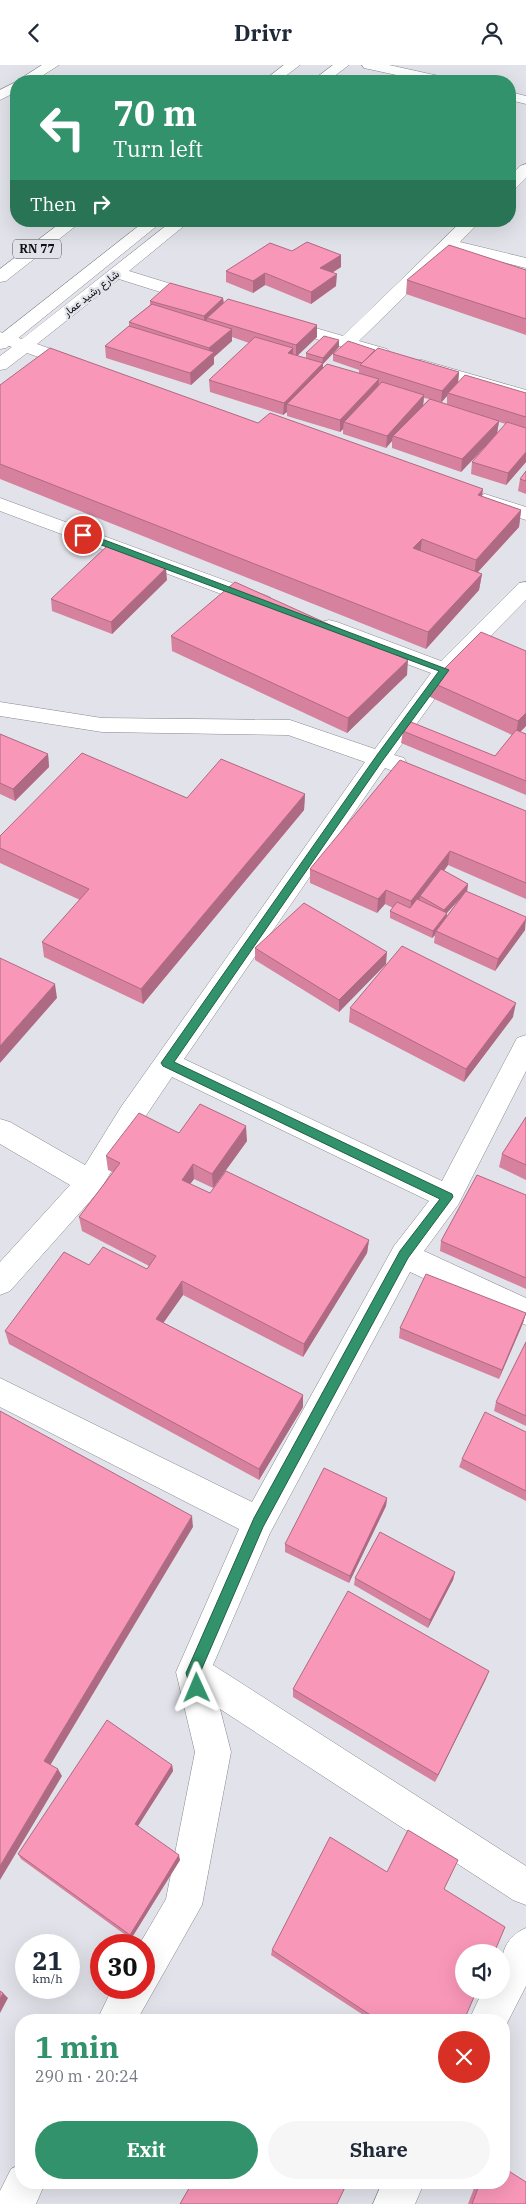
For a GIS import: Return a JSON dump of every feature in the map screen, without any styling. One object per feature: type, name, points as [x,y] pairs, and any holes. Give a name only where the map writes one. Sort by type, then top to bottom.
[{"type":"street","points":[[34,75],[52,65]]},
{"type":"street","points":[[279,75],[293,65]]},
{"type":"street","points":[[328,75],[342,65]]},
{"type":"street","points":[[372,68],[410,75]]},
{"type":"street","points":[[516,179],[526,169]]},
{"type":"street","name":"RN 77","points":[[0,277],[66,227]]},
{"type":"street","points":[[7,341],[148,227]]},
{"type":"street","name":"شارع رشيد عمار","points":[[0,365],[7,341],[116,273],[174,227]]},
{"type":"street","points":[[346,343],[466,227]]},
{"type":"street","points":[[448,244],[526,263]]},
{"type":"street","points":[[116,273],[217,304]]},
{"type":"street","points":[[263,318],[526,396]]},
{"type":"street","points":[[7,341],[99,372]]},
{"type":"street","points":[[469,495],[526,514]]},
{"type":"street","points":[[0,504],[279,608]]},
{"type":"street","points":[[0,1282],[90,1182],[131,1115],[380,758],[444,670],[526,588]]},
{"type":"street","points":[[307,619],[444,670]]},
{"type":"street","points":[[0,709],[102,725],[290,728],[380,758],[416,773]]},
{"type":"street","points":[[167,1063],[448,1197]]},
{"type":"street","points":[[155,1954],[183,1905],[213,1752],[193,1673],[258,1522],[404,1255],[448,1197],[521,1065]]},
{"type":"street","points":[[0,1130],[90,1182]]},
{"type":"street","points":[[404,1255],[526,1312]]},
{"type":"street","points":[[0,1392],[258,1522]]},
{"type":"street","points":[[193,1673],[526,1887]]},
{"type":"street","points":[[491,2014],[526,1947]]},
{"type":"street","points":[[119,2014],[128,1999]]},
{"type":"street","points":[[15,2204],[22,2189]]},
{"type":"street","points":[[393,2204],[401,2189]]},
{"type":"building","points":[[307,242],[341,255],[320,268],[337,274],[311,292],[265,273],[253,281],[226,271],[270,243],[292,251]]},
{"type":"building","points":[[449,245],[526,270],[526,319],[407,280]]},
{"type":"building","points":[[170,283],[223,298],[204,316],[150,301]]},
{"type":"building","points":[[228,299],[317,325],[296,345],[207,318]]},
{"type":"building","points":[[152,304],[232,329],[209,348],[129,322]]},
{"type":"building","points":[[129,326],[214,352],[190,373],[105,346]]},
{"type":"building","points":[[324,336],[339,340],[323,358],[306,353]]},
{"type":"building","points":[[255,337],[293,348],[288,353],[323,363],[284,403],[209,380]]},
{"type":"building","points":[[348,341],[375,350],[362,363],[333,354]]},
{"type":"building","points":[[50,348],[258,423],[270,413],[483,489],[478,495],[521,510],[476,560],[422,539],[413,548],[482,574],[428,632],[0,464],[0,385]]},
{"type":"building","points":[[378,348],[459,372],[442,391],[360,365]]},
{"type":"building","points":[[327,364],[379,379],[340,420],[287,404]]},
{"type":"building","points":[[465,375],[526,393],[526,417],[448,393]]},
{"type":"building","points":[[382,382],[424,395],[387,436],[344,422]]},
{"type":"building","points":[[430,399],[499,421],[462,459],[393,436]]},
{"type":"building","points":[[507,422],[526,428],[526,452],[508,473],[472,462]]},
{"type":"building","points":[[526,471],[526,481],[520,479]]},
{"type":"building","points":[[107,546],[166,568],[111,622],[51,599]]},
{"type":"building","points":[[235,582],[408,660],[348,718],[171,636]]},
{"type":"building","points":[[481,632],[526,651],[526,713],[518,721],[431,682]]},
{"type":"building","points":[[411,722],[495,756],[516,730],[526,734],[526,781],[403,731]]},
{"type":"building","points":[[0,734],[48,754],[13,789],[0,783]]},
{"type":"building","points":[[82,753],[187,798],[221,759],[305,794],[141,989],[42,942],[89,889],[0,848],[0,836]]},
{"type":"building","points":[[400,760],[526,811],[526,883],[450,851],[411,901],[386,890],[378,899],[310,869]]},
{"type":"building","points":[[441,869],[468,884],[444,910],[420,896]]},
{"type":"building","points":[[466,891],[526,917],[498,959],[436,931]]},
{"type":"building","points":[[417,899],[447,913],[433,931],[390,911],[397,902],[410,908]]},
{"type":"building","points":[[304,903],[387,952],[339,1000],[255,948]]},
{"type":"building","points":[[402,946],[516,1003],[466,1069],[350,1008]]},
{"type":"building","points":[[0,958],[55,984],[0,1046]]},
{"type":"building","points":[[200,1104],[246,1126],[212,1174],[193,1164],[182,1180],[210,1193],[226,1171],[369,1240],[304,1344],[182,1281],[156,1319],[303,1395],[259,1469],[5,1331],[64,1252],[89,1265],[103,1247],[147,1269],[156,1256],[79,1217],[120,1163],[106,1156],[139,1113],[179,1133]]},
{"type":"building","points":[[526,1117],[526,1165],[502,1154]]},
{"type":"building","points":[[477,1175],[526,1195],[526,1278],[441,1241]]},
{"type":"building","points":[[426,1274],[526,1313],[502,1370],[400,1328]]},
{"type":"building","points":[[526,1342],[526,1416],[496,1402]]},
{"type":"building","points":[[0,1411],[192,1516],[44,1761],[58,1769],[0,1866]]},
{"type":"building","points":[[485,1412],[526,1432],[526,1491],[462,1459]]},
{"type":"building","points":[[324,1468],[387,1498],[350,1576],[285,1544]]},
{"type":"building","points":[[380,1532],[455,1572],[430,1620],[355,1578]]},
{"type":"building","points":[[348,1591],[489,1671],[438,1775],[293,1689]]},
{"type":"building","points":[[107,1720],[172,1765],[135,1824],[179,1855],[131,1934],[18,1854]]},
{"type":"building","points":[[408,1830],[458,1860],[444,1889],[505,1927],[498,1944],[455,1944],[455,1999],[473,1999],[467,2014],[369,2014],[272,1950],[330,1837],[387,1872]]},
{"type":"building","points":[[510,2172],[526,2182],[526,2204],[472,2204],[478,2189],[510,2189]]},
{"type":"building","points":[[189,2189],[344,2189],[337,2204],[180,2204]]},
{"type":"route","points":[[83,535],[444,670],[380,758],[167,1063],[448,1197],[404,1255],[258,1522],[193,1673],[197,1688]]}]
